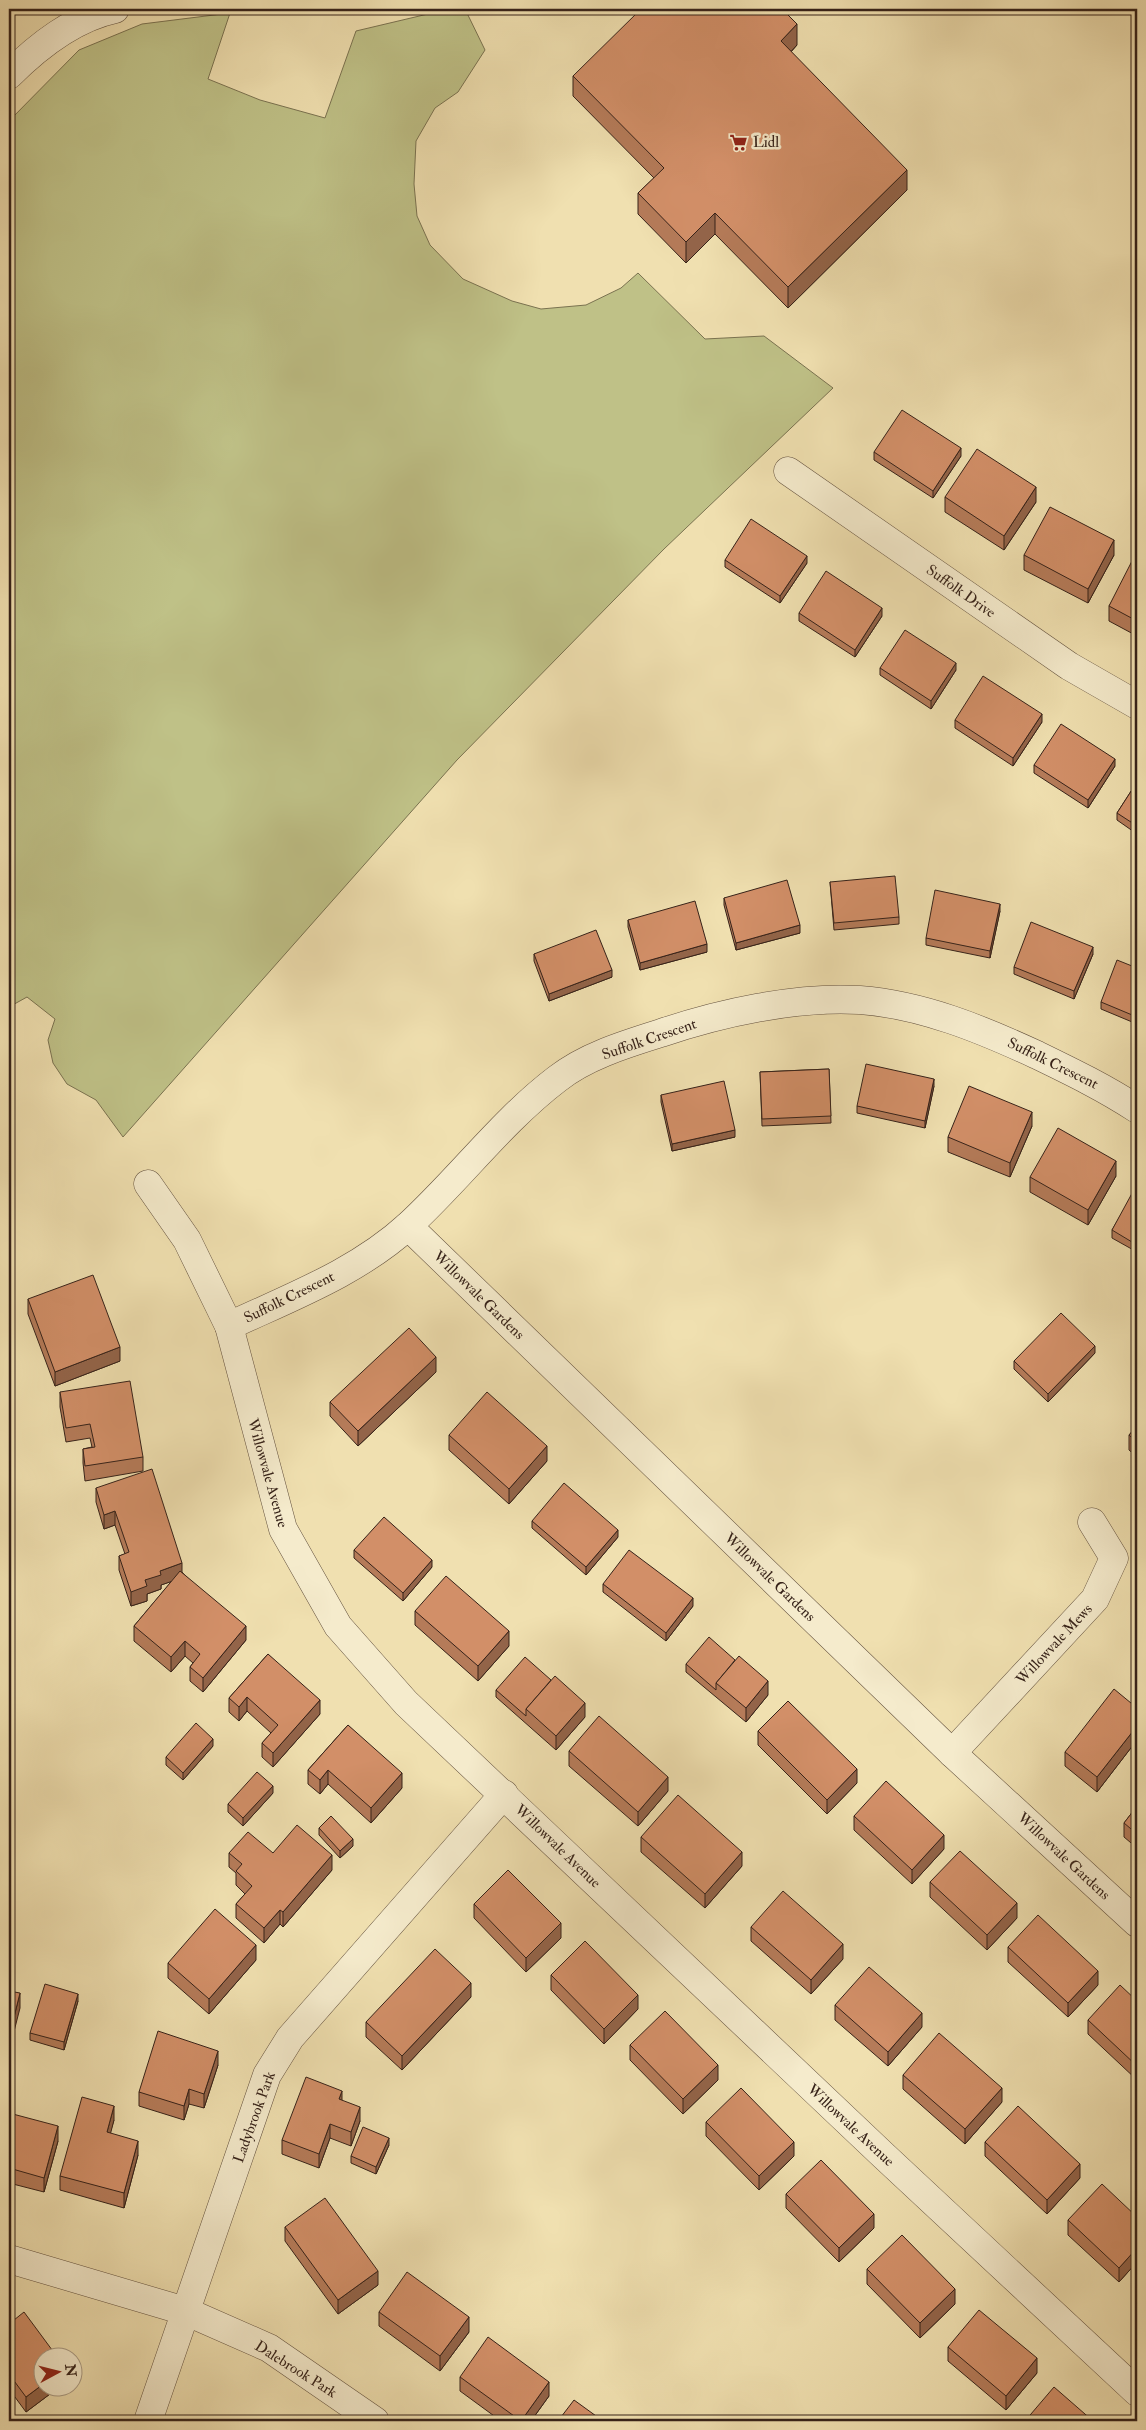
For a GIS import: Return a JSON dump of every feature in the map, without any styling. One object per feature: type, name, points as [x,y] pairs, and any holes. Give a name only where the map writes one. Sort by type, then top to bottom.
[{"type":"street","points":[[9,75],[46,42],[76,22],[115,9]]},
{"type":"street","name":"Suffolk Drive","points":[[788,471],[1070,666],[1137,705]]},
{"type":"street","name":"Suffolk Crescent","points":[[229,1326],[302,1294],[358,1262],[408,1226],[528,1103],[559,1077],[625,1045],[681,1026],[758,1007],[859,1000],[915,1009],[980,1028],[1101,1086],[1137,1110]]},
{"type":"street","name":"Willowvale Avenue","points":[[148,1184],[187,1240],[229,1326],[283,1528],[338,1626],[406,1703],[883,2155],[1137,2392]]},
{"type":"street","name":"Willowvale Gardens","points":[[408,1226],[952,1753],[1137,1923]]},
{"type":"street","name":"Willowvale Mews","points":[[952,1753],[1095,1599],[1126,1559],[1092,1522]]},
{"type":"street","name":"Ladybrook Park","points":[[148,2421],[267,2075],[290,2038],[504,1794]]},
{"type":"street","name":"Dalebrook Park","points":[[9,2260],[185,2311],[269,2348],[376,2421]]},
{"type":"green space","points":[[449,9],[465,9],[485,50],[458,92],[435,108],[416,141],[414,184],[417,216],[430,245],[463,279],[512,301],[541,309],[586,305],[621,288],[638,273],[705,339],[764,336],[833,388],[664,549],[457,760],[123,1137],[96,1100],[67,1084],[53,1063],[48,1040],[55,1019],[27,997],[9,1007],[9,121],[79,50],[142,24],[230,13],[208,79],[260,100],[325,118],[356,31]]},
{"type":"building","name":"Lidl","points":[[641,9],[782,9],[797,24],[781,41],[907,170],[788,287],[715,213],[686,242],[638,193],[664,168],[573,76]]},
{"type":"building","points":[[902,410],[961,448],[933,491],[874,452]]},
{"type":"building","points":[[977,449],[1036,487],[1004,536],[945,497]]},
{"type":"building","points":[[1050,507],[1114,540],[1088,589],[1024,555]]},
{"type":"building","points":[[751,519],[807,556],[780,596],[725,560]]},
{"type":"building","points":[[1132,561],[1137,563],[1137,621],[1109,606]]},
{"type":"building","points":[[826,571],[882,608],[855,650],[799,613]]},
{"type":"building","points":[[905,630],[956,663],[931,701],[880,668]]},
{"type":"building","points":[[983,676],[1042,714],[1013,758],[955,720]]},
{"type":"building","points":[[1061,724],[1115,759],[1088,800],[1034,765]]},
{"type":"building","points":[[1137,782],[1137,826],[1117,813]]},
{"type":"building","points":[[895,876],[899,917],[834,923],[830,882]]},
{"type":"building","points":[[787,880],[800,925],[736,943],[724,898]]},
{"type":"building","points":[[935,890],[1000,904],[990,951],[926,938]]},
{"type":"building","points":[[695,901],[707,944],[640,963],[628,920]]},
{"type":"building","points":[[1031,922],[1093,947],[1074,991],[1014,967]]},
{"type":"building","points":[[596,930],[612,970],[549,994],[534,954]]},
{"type":"building","points":[[1117,960],[1137,968],[1137,1017],[1101,1002]]},
{"type":"building","points":[[866,1064],[934,1079],[925,1121],[857,1106]]},
{"type":"building","points":[[829,1069],[831,1116],[762,1119],[760,1072]]},
{"type":"building","points":[[724,1081],[735,1130],[672,1144],[661,1095]]},
{"type":"building","points":[[969,1086],[1032,1112],[1010,1163],[948,1137]]},
{"type":"building","points":[[1058,1128],[1116,1161],[1088,1210],[1030,1177]]},
{"type":"building","points":[[1137,1187],[1137,1245],[1112,1230]]},
{"type":"building","points":[[93,1275],[120,1347],[55,1372],[28,1299]]},
{"type":"building","points":[[1061,1313],[1095,1346],[1048,1394],[1014,1361]]},
{"type":"building","points":[[409,1328],[436,1357],[358,1431],[330,1402]]},
{"type":"building","points":[[130,1381],[143,1457],[85,1466],[83,1449],[95,1447],[90,1424],[66,1428],[60,1392]]},
{"type":"building","points":[[487,1392],[547,1446],[509,1489],[449,1435]]},
{"type":"building","points":[[1137,1426],[1137,1443],[1129,1435]]},
{"type":"building","points":[[152,1469],[182,1563],[160,1571],[161,1575],[145,1580],[147,1586],[131,1592],[119,1556],[129,1552],[115,1511],[104,1515],[96,1488]]},
{"type":"building","points":[[564,1483],[618,1530],[586,1567],[532,1521]]},
{"type":"building","points":[[384,1517],[432,1560],[403,1593],[354,1550]]},
{"type":"building","points":[[629,1550],[693,1598],[666,1633],[603,1584]]},
{"type":"building","points":[[180,1571],[246,1626],[203,1678],[190,1667],[200,1654],[185,1641],[171,1657],[134,1626]]},
{"type":"building","points":[[446,1576],[509,1631],[478,1666],[415,1611]]},
{"type":"building","points":[[709,1637],[735,1660],[716,1683],[716,1690],[686,1664]]},
{"type":"building","points":[[268,1654],[320,1700],[273,1753],[262,1743],[278,1725],[247,1697],[239,1707],[229,1698]]},
{"type":"building","points":[[739,1656],[768,1681],[746,1708],[716,1683]]},
{"type":"building","points":[[525,1657],[551,1680],[526,1709],[526,1716],[496,1690]]},
{"type":"building","points":[[555,1676],[585,1703],[556,1736],[526,1709]]},
{"type":"building","points":[[1114,1689],[1137,1708],[1137,1726],[1097,1777],[1065,1752]]},
{"type":"building","points":[[788,1701],[857,1769],[827,1800],[758,1731]]},
{"type":"building","points":[[599,1716],[668,1777],[638,1812],[569,1751]]},
{"type":"building","points":[[196,1723],[213,1739],[183,1773],[166,1757]]},
{"type":"building","points":[[348,1725],[402,1773],[371,1808],[328,1770],[320,1780],[308,1770]]},
{"type":"building","points":[[257,1772],[273,1786],[243,1818],[228,1804]]},
{"type":"building","points":[[886,1781],[944,1835],[912,1870],[854,1816]]},
{"type":"building","points":[[678,1795],[742,1852],[705,1894],[641,1837]]},
{"type":"building","points":[[1137,1806],[1137,1834],[1124,1823]]},
{"type":"building","points":[[331,1816],[353,1839],[340,1851],[319,1828]]},
{"type":"building","points":[[297,1825],[332,1855],[283,1912],[280,1910],[264,1928],[236,1904],[252,1886],[236,1871],[242,1864],[229,1853],[248,1832],[273,1853]]},
{"type":"building","points":[[960,1851],[1017,1903],[987,1935],[930,1882]]},
{"type":"building","points":[[508,1870],[561,1923],[526,1958],[474,1904]]},
{"type":"building","points":[[783,1891],[843,1944],[811,1980],[751,1927]]},
{"type":"building","points":[[215,1909],[256,1945],[209,1999],[168,1963]]},
{"type":"building","points":[[1038,1915],[1098,1971],[1068,2003],[1008,1947]]},
{"type":"building","points":[[585,1941],[638,1995],[604,2029],[551,1975]]},
{"type":"building","points":[[435,1949],[471,1983],[402,2056],[366,2022]]},
{"type":"building","points":[[869,1967],[922,2013],[888,2052],[835,2005]]},
{"type":"building","points":[[45,1984],[78,1994],[64,2042],[30,2033]]},
{"type":"building","points":[[1120,1985],[1137,2001],[1137,2066],[1088,2020]]},
{"type":"building","points":[[9,1991],[20,1993],[9,2037]]},
{"type":"building","points":[[665,2011],[718,2065],[683,2099],[630,2045]]},
{"type":"building","points":[[158,2031],[218,2051],[204,2094],[189,2089],[184,2106],[139,2092]]},
{"type":"building","points":[[939,2033],[1002,2088],[965,2129],[903,2075]]},
{"type":"building","points":[[306,2077],[342,2091],[339,2099],[360,2107],[351,2132],[330,2124],[319,2154],[282,2140]]},
{"type":"building","points":[[741,2088],[794,2142],[759,2176],[706,2122]]},
{"type":"building","points":[[82,2097],[114,2106],[107,2132],[138,2141],[124,2193],[60,2176]]},
{"type":"building","points":[[1018,2106],[1080,2164],[1047,2200],[985,2142]]},
{"type":"building","points":[[9,2113],[58,2126],[44,2178],[9,2168]]},
{"type":"building","points":[[363,2127],[389,2138],[376,2167],[351,2156]]},
{"type":"building","points":[[821,2160],[874,2214],[839,2248],[786,2194]]},
{"type":"building","points":[[1102,2184],[1137,2217],[1137,2248],[1119,2268],[1068,2220]]},
{"type":"building","points":[[325,2198],[378,2271],[338,2300],[285,2227]]},
{"type":"building","points":[[902,2235],[955,2289],[920,2323],[867,2269]]},
{"type":"building","points":[[407,2272],[469,2317],[440,2356],[379,2312]]},
{"type":"building","points":[[979,2310],[1037,2358],[1006,2396],[948,2347]]},
{"type":"building","points":[[24,2312],[51,2348],[32,2348],[32,2392],[26,2397],[9,2374],[9,2324]]},
{"type":"building","points":[[488,2337],[549,2382],[521,2421],[460,2377]]},
{"type":"building","points":[[1054,2387],[1093,2421],[1025,2421]]},
{"type":"building","points":[[574,2400],[603,2421],[558,2421]]},
{"type":"place","name":"Lidl","points":[[739,142]]}]
